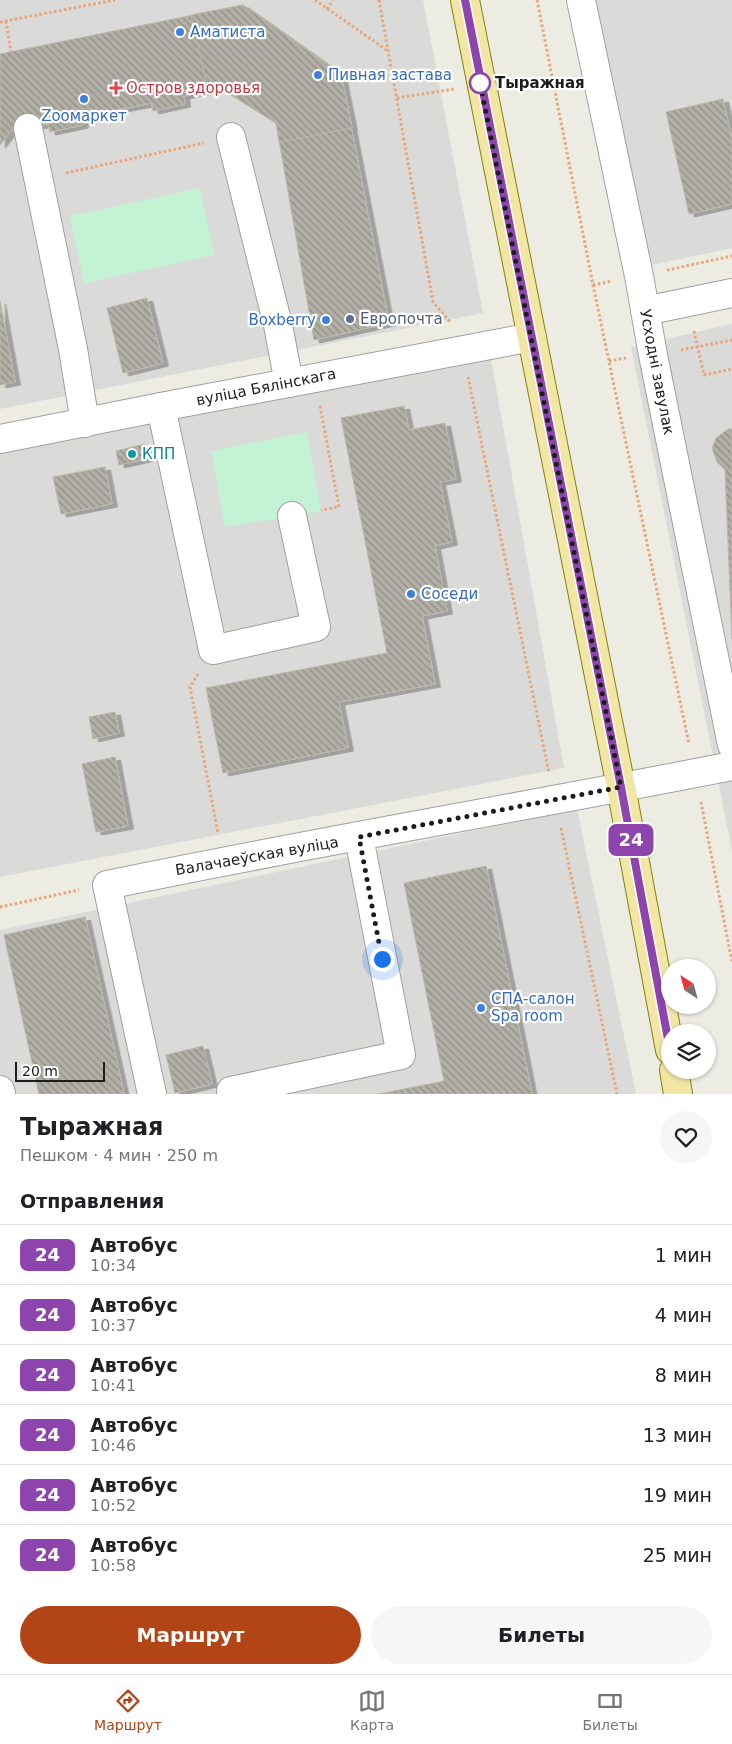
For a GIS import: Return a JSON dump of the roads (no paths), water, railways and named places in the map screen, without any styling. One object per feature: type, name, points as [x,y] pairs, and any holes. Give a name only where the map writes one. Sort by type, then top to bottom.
[{"type":"main road","points":[[465,0],[621,787],[665,1024]]},
{"type":"main road","points":[[676,1079],[678,1094]]},
{"type":"street","name":"Усходні завулак","points":[[581,0],[639,276],[732,745]]},
{"type":"street","points":[[28,128],[65,350],[85,423]]},
{"type":"street","points":[[231,137],[288,322],[289,383]]},
{"type":"street","points":[[645,310],[732,293]]},
{"type":"street","name":"вуліца Бялінскага","points":[[0,440],[162,407],[532,337]]},
{"type":"street","points":[[162,407],[213,650],[316,628],[292,516]]},
{"type":"street","name":"Валачаеўская вуліца","points":[[152,1094],[107,885],[223,860],[359,837],[732,766]]},
{"type":"street","points":[[231,1091],[401,1055],[359,837]]},
{"type":"place","name":"Аматиста","points":[[180,32]]},
{"type":"place","name":"Пивная застава","points":[[318,75]]},
{"type":"place","name":"Тыражная","points":[[480,83]]},
{"type":"place","name":"Остров здоровья","points":[[116,88]]},
{"type":"place","name":"Zooмаркет","points":[[84,99]]},
{"type":"place","name":"Европочта","points":[[350,319]]},
{"type":"place","name":"Boxberry","points":[[326,320]]},
{"type":"place","name":"КПП","points":[[132,454]]},
{"type":"place","name":"Соседи","points":[[411,594]]},
{"type":"place","name":"СПА-салон Spa room","points":[[481,1008]]}]
